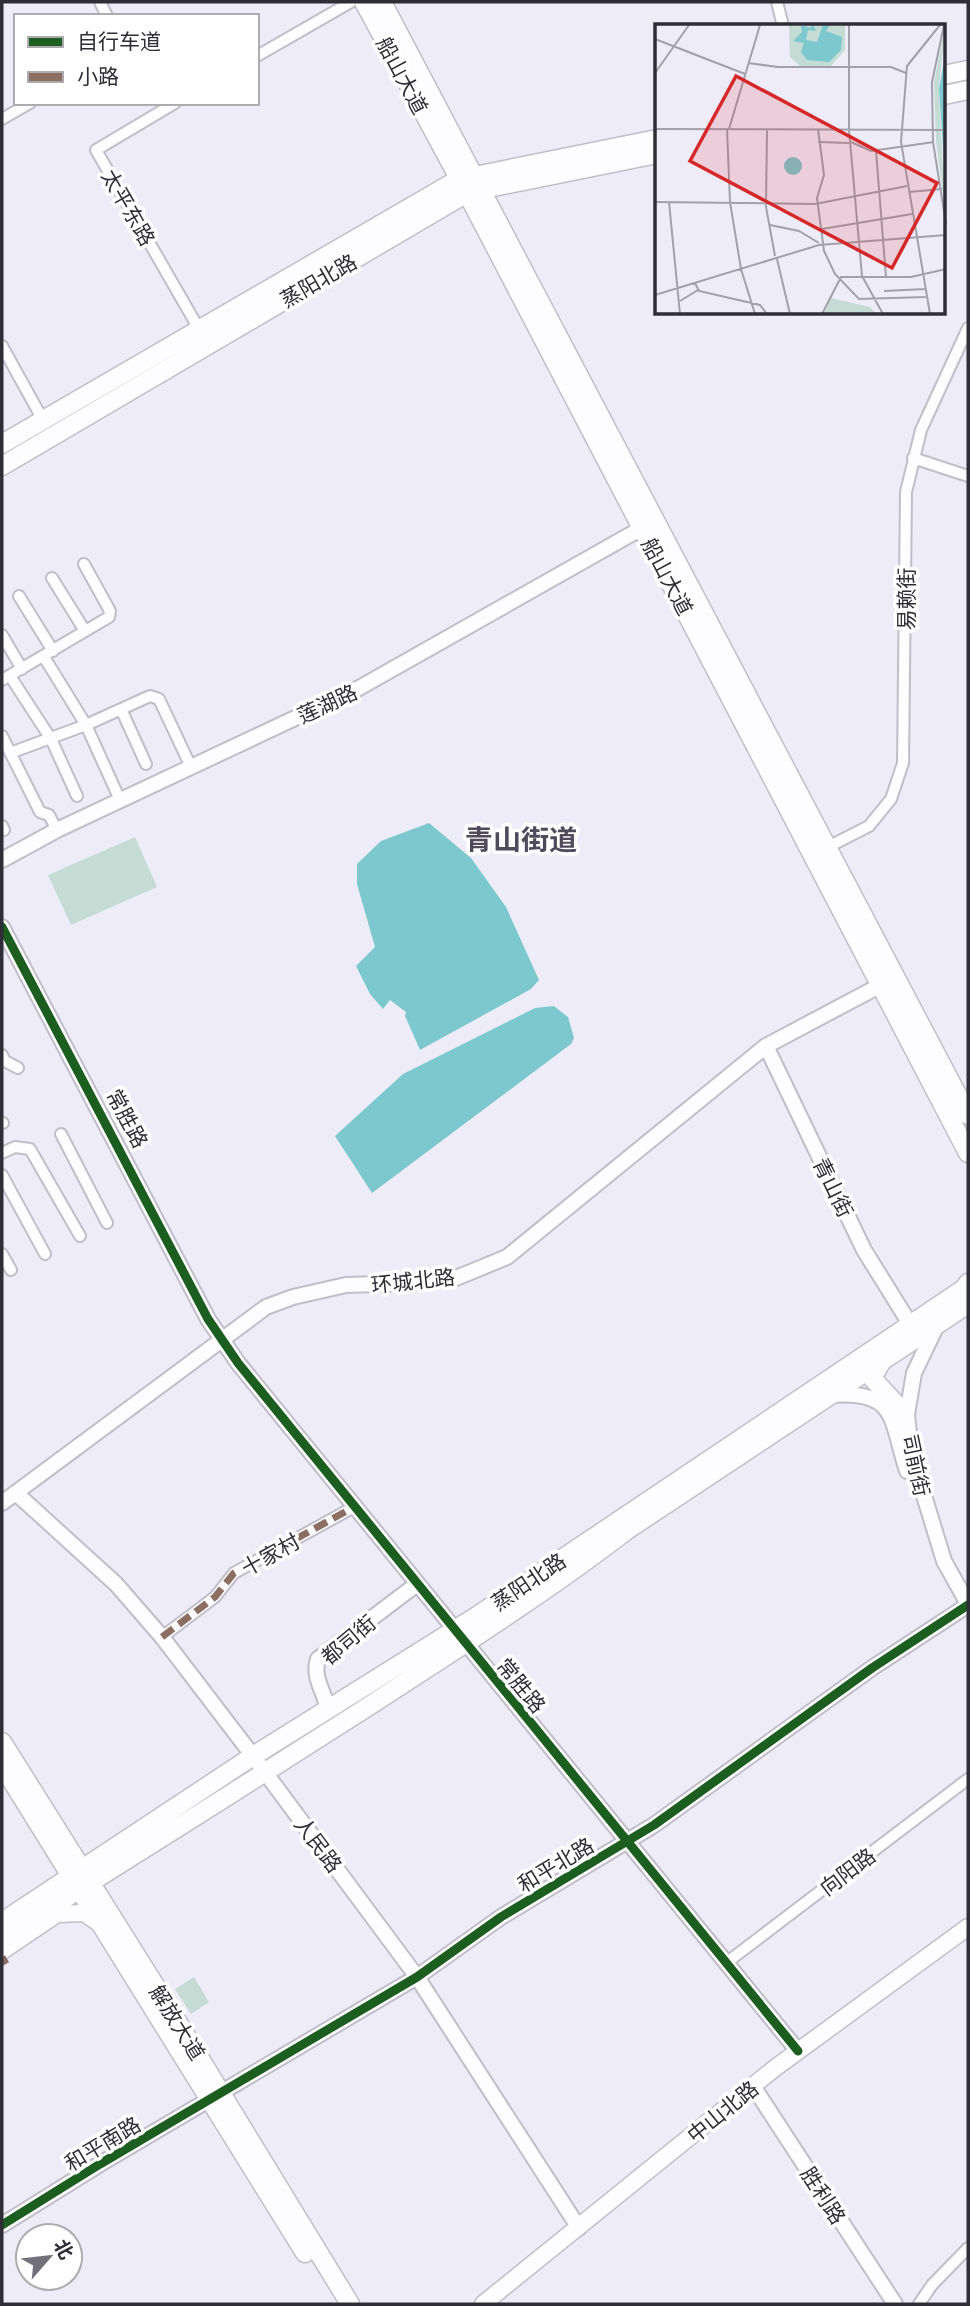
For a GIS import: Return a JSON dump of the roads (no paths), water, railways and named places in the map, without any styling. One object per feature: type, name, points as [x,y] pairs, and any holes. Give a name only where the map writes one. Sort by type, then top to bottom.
[{"type":"main road","name":"船山大道","points":[[364,2],[471,184],[828,847],[968,1115]]},
{"type":"main road","name":"船山大道","points":[[385,3],[471,184],[642,528],[968,1153]]},
{"type":"main road","points":[[946,75],[968,70]]},
{"type":"main road","points":[[946,95],[968,90]]},
{"type":"main road","name":"蒸阳北路","points":[[2,444],[198,329],[471,184],[655,139]]},
{"type":"main road","name":"蒸阳北路","points":[[2,466],[471,184],[655,154]]},
{"type":"main road","name":"蒸阳北路","points":[[81,1879],[265,1773],[910,1324],[968,1295]]},
{"type":"main road","name":"蒸阳北路","points":[[81,1879],[253,1756],[328,1709],[575,1570],[626,1530],[938,1324],[968,1295]]},
{"type":"main road","points":[[882,1361],[872,1378],[897,1404],[911,1453]]},
{"type":"main road","name":"解放大道","points":[[2,1742],[81,1879],[215,2096],[337,2304]]},
{"type":"main road","name":"解放大道","points":[[2,1765],[81,1879],[100,1924],[350,2304]]},
{"type":"main road","points":[[2,1922],[81,1879]]},
{"type":"main road","points":[[2,1938],[81,1879]]},
{"type":"main road","points":[[3,1957],[57,1914],[84,1913],[100,1924]]},
{"type":"main road","name":"中山北路","points":[[482,2304],[798,2051],[968,1927]]},
{"type":"street","points":[[259,55],[351,2]]},
{"type":"street","points":[[777,2],[782,24]]},
{"type":"street","points":[[2,119],[26,105]]},
{"type":"street","name":"太平东路","points":[[158,107],[96,150],[198,329]]},
{"type":"street","name":"易赖街","points":[[828,847],[869,826],[891,799],[903,763],[906,492],[921,430],[968,328]]},
{"type":"street","points":[[2,346],[43,420]]},
{"type":"street","points":[[913,458],[968,476]]},
{"type":"street","name":"莲湖路","points":[[2,860],[57,830],[359,688],[642,528]]},
{"type":"street","points":[[77,796],[51,739],[6,678],[109,617],[110,611],[84,564]]},
{"type":"street","points":[[52,578],[85,631]]},
{"type":"street","points":[[19,596],[86,725],[120,800]]},
{"type":"street","points":[[2,635],[22,669]]},
{"type":"street","points":[[9,753],[86,725],[150,696],[159,699],[191,767]]},
{"type":"street","points":[[121,709],[146,764]]},
{"type":"street","points":[[2,737],[40,813],[49,814],[57,830]]},
{"type":"street","name":"常胜路","points":[[2,914],[223,1339],[238,1363],[798,2051]]},
{"type":"street","name":"常胜路","points":[[2,927],[208,1319],[223,1339]]},
{"type":"street","name":"环城北路","points":[[2,1503],[266,1307],[293,1297],[346,1285],[456,1278],[507,1257],[766,1046],[881,985]]},
{"type":"street","name":"青山街","points":[[766,1046],[864,1250],[910,1324]]},
{"type":"street","points":[[2,1055],[18,1068]]},
{"type":"street","points":[[61,1134],[107,1223]]},
{"type":"street","points":[[2,1153],[15,1147],[30,1149],[80,1236]]},
{"type":"street","points":[[2,1175],[45,1254]]},
{"type":"street","points":[[2,1254],[11,1270]]},
{"type":"street","name":"司前街","points":[[938,1324],[914,1373],[907,1414],[911,1453],[944,1561],[967,1608]]},
{"type":"street","name":"司前街","points":[[829,1395],[857,1393],[873,1398],[888,1411],[938,1564],[967,1608]]},
{"type":"street","name":"人民路","points":[[16,1494],[116,1584],[162,1637],[417,1977],[579,2228]]},
{"type":"street","name":"十家村","points":[[162,1637],[215,1597],[234,1573],[354,1507]]},
{"type":"street","name":"都司街","points":[[328,1709],[314,1669],[318,1659],[417,1584]]},
{"type":"street","name":"和平北路","points":[[215,2096],[417,1977],[501,1917],[664,1818],[872,1668],[967,1608]]},
{"type":"street","name":"向阳路","points":[[726,1963],[968,1779]]},
{"type":"street","name":"胜利路","points":[[753,2086],[895,2304]]},
{"type":"street","name":"和平南路","points":[[2,2225],[215,2096]]},
{"type":"street","points":[[919,2304],[932,2285],[968,2248]]},
{"type":"water","points":[[429,823],[471,858],[506,907],[539,980],[531,989],[420,1050],[405,1016],[406,1012],[390,1000],[383,1009],[370,994],[356,966],[375,947],[357,884],[357,864],[381,841]]},
{"type":"water","points":[[554,1006],[568,1017],[574,1038],[571,1044],[372,1193],[335,1136],[403,1074],[535,1008]]},
{"type":"district","name":"青山街道","points":[[521,839]]}]
